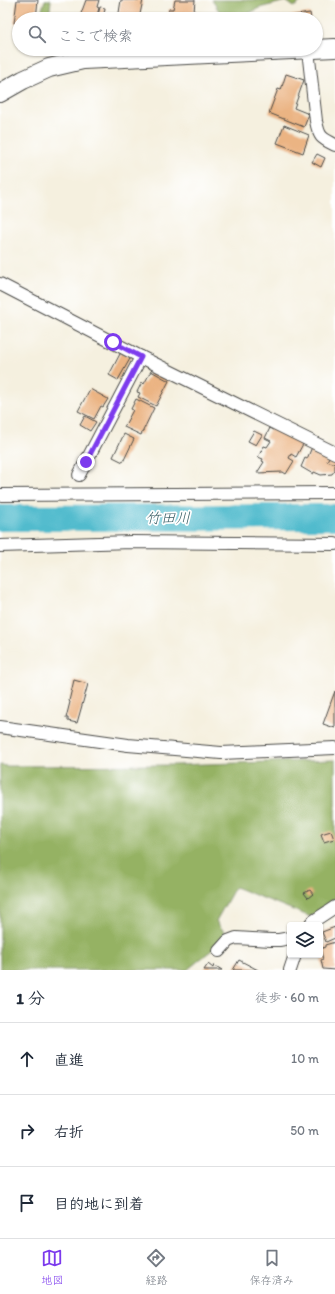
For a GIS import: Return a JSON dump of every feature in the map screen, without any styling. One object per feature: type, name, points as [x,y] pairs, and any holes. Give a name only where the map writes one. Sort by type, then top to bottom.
[{"type":"main road","points":[[323,49],[335,48]]},
{"type":"main road","points":[[0,93],[49,68],[83,60],[173,56]]},
{"type":"street","points":[[309,56],[318,133],[335,145]]},
{"type":"street","points":[[0,284],[141,357],[335,453]]},
{"type":"street","points":[[79,475],[141,357]]},
{"type":"street","points":[[0,494],[335,493]]},
{"type":"street","points":[[0,546],[132,542],[335,544]]},
{"type":"street","points":[[0,727],[128,745],[221,753],[335,748]]},
{"type":"street","points":[[312,922],[335,908]]},
{"type":"street","points":[[219,951],[228,941],[236,938],[271,940],[287,939]]},
{"type":"street","points":[[290,970],[294,958]]},
{"type":"green space","points":[[45,0],[51,0],[50,12],[41,12]]},
{"type":"green space","points":[[212,0],[303,0],[294,7],[286,1],[259,8],[252,12],[219,11]]},
{"type":"green space","points":[[335,760],[335,898],[311,917],[235,887],[216,921],[228,937],[187,970],[0,970],[0,765],[173,765]]},
{"type":"building","points":[[17,0],[38,0],[37,12],[15,12]]},
{"type":"building","points":[[86,0],[99,0],[97,7],[99,8],[98,12],[82,12]]},
{"type":"building","points":[[121,0],[143,0],[140,12],[119,12]]},
{"type":"building","points":[[175,0],[195,0],[194,12],[169,12],[169,9],[173,9]]},
{"type":"building","points":[[100,7],[105,8],[104,12],[99,12]]},
{"type":"building","points":[[286,74],[304,80],[294,108],[309,114],[304,127],[269,113],[278,89],[281,90]]},
{"type":"building","points":[[284,125],[309,135],[303,153],[277,143]]},
{"type":"building","points":[[317,154],[325,158],[321,167],[312,162]]},
{"type":"building","points":[[121,352],[131,357],[118,380],[109,375]]},
{"type":"building","points":[[151,371],[169,381],[156,406],[138,397],[140,393],[137,392],[142,382],[144,384]]},
{"type":"building","points":[[90,389],[108,399],[103,407],[101,406],[94,419],[78,411]]},
{"type":"building","points":[[136,399],[154,408],[141,435],[124,427],[133,410],[131,409]]},
{"type":"building","points":[[85,416],[96,422],[90,431],[80,425]]},
{"type":"building","points":[[271,426],[303,444],[296,457],[291,454],[289,458],[294,461],[286,474],[283,472],[257,473],[264,462],[262,461],[263,459],[258,457],[264,446],[267,447],[271,441],[265,438]]},
{"type":"building","points":[[254,431],[262,435],[256,445],[248,441]]},
{"type":"building","points":[[124,434],[134,439],[123,462],[113,457]]},
{"type":"building","points":[[312,447],[330,455],[327,461],[335,464],[335,470],[332,474],[321,475],[314,472],[313,474],[301,467],[305,458],[307,459]]},
{"type":"building","points":[[74,680],[88,684],[77,723],[68,721],[68,718],[66,718]]},
{"type":"building","points":[[335,691],[335,728],[323,724]]},
{"type":"building","points":[[331,831],[334,839],[324,842],[321,834]]},
{"type":"building","points":[[310,890],[313,894],[308,898],[304,893]]},
{"type":"building","points":[[335,927],[335,938],[326,942],[323,932]]},
{"type":"building","points":[[335,942],[335,970],[323,969],[321,960],[323,959],[323,948],[325,945]]},
{"type":"building","points":[[239,960],[258,970],[233,970]]},
{"type":"building","points":[[208,964],[213,968],[214,965],[222,970],[204,970]]},
{"type":"waterway","name":"竹田川","points":[[0,518],[335,517]]},
{"type":"route","points":[[86,462],[141,357],[113,342]]}]
